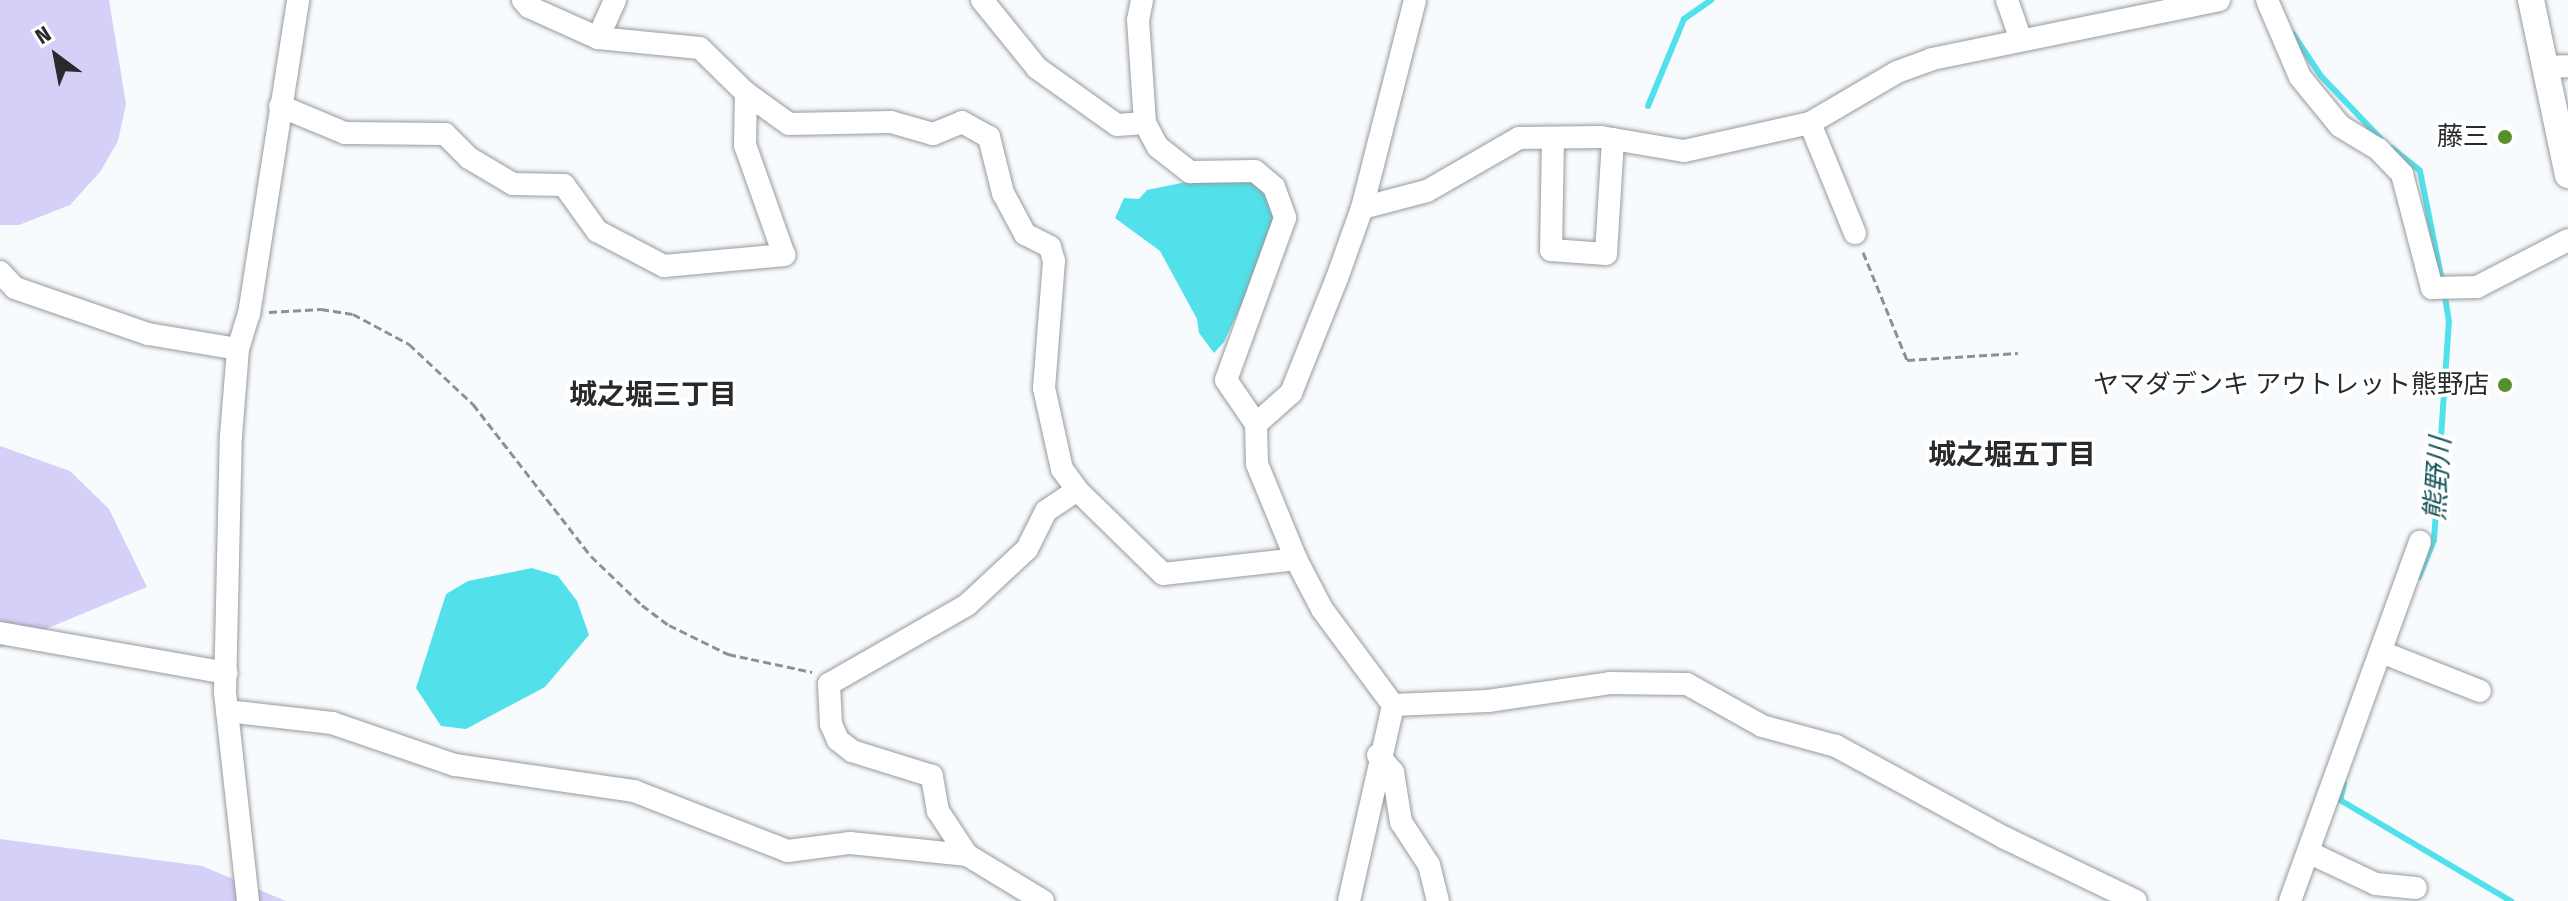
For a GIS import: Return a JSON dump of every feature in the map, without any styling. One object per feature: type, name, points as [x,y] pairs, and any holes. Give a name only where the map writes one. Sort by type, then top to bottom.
[{"type":"main road","points":[[2531,0],[2556,66],[2568,175]]},
{"type":"street","points":[[248,901],[227,711],[226,673],[238,349],[249,314],[298,0]]},
{"type":"street","points":[[523,0],[529,7],[598,38],[700,48],[746,93],[789,124],[891,122],[933,134],[962,122],[989,137],[1003,193],[1025,234],[1050,247],[1054,261],[1044,388],[1062,469],[1077,490],[1163,574],[1296,559]]},
{"type":"street","points":[[598,38],[615,0]]},
{"type":"street","points":[[982,0],[1037,68],[1117,125],[1145,123]]},
{"type":"street","points":[[1142,0],[1138,20],[1145,123],[1158,147],[1190,172],[1255,171],[1274,187],[1282,208],[1285,218],[1274,254],[1226,380],[1256,424],[1257,464],[1296,559],[1322,609],[1393,705]]},
{"type":"street","points":[[1256,424],[1291,393],[1362,208],[1415,0]]},
{"type":"street","points":[[2007,0],[2021,40]]},
{"type":"street","points":[[1362,208],[1427,191],[1519,138],[1613,139],[1684,151],[1810,123],[1897,72],[2021,40],[2219,0]]},
{"type":"street","points":[[2267,0],[2300,77],[2340,126],[2378,149],[2402,174],[2432,288],[2477,287],[2568,240]]},
{"type":"street","points":[[280,106],[345,133],[445,134],[469,158],[513,184],[564,185],[597,231],[664,266],[784,255],[745,145],[746,93]]},
{"type":"street","points":[[1810,123],[1855,233]]},
{"type":"street","points":[[1553,138],[1551,250],[1606,254],[1613,139]]},
{"type":"street","points":[[0,272],[15,288],[148,334],[238,349]]},
{"type":"street","points":[[1043,901],[967,855],[942,820],[932,776],[852,751],[838,740],[829,684],[967,605],[1027,549],[1046,511],[1077,490]]},
{"type":"street","points":[[2290,901],[2384,653],[2420,542]]},
{"type":"street","points":[[0,633],[226,673]]},
{"type":"street","points":[[2384,653],[2480,691]]},
{"type":"street","points":[[1393,705],[1488,701],[1610,683],[1687,684],[1762,726],[1836,746],[2005,838],[2136,901]]},
{"type":"street","points":[[1349,901],[1378,755],[1393,705]]},
{"type":"street","points":[[227,711],[332,723],[455,765],[634,791],[788,851],[850,843],[967,855]]},
{"type":"street","points":[[1378,755],[1393,772],[1401,822],[1429,865],[1438,901]]},
{"type":"street","points":[[2310,853],[2376,884],[2416,888]]},
{"type":"path","points":[[1855,233],[1907,360],[2018,353]]},
{"type":"path","points":[[249,314],[321,309],[353,314],[409,344],[473,404],[591,556],[642,605],[669,625],[728,654],[819,674],[829,684]]},
{"type":"shaded area","points":[[0,0],[109,0],[126,104],[118,141],[100,172],[70,205],[19,225],[0,225]]},
{"type":"shaded area","points":[[0,446],[70,471],[109,509],[147,587],[0,648]]},
{"type":"shaded area","points":[[0,839],[202,866],[286,901],[0,901]]},
{"type":"water","points":[[1206,178],[1255,180],[1266,188],[1279,223],[1224,342],[1214,353],[1199,333],[1197,319],[1160,251],[1115,218],[1124,198],[1139,199],[1147,190]]},
{"type":"water","points":[[532,568],[558,576],[577,601],[589,635],[545,687],[466,729],[441,726],[416,688],[446,594],[468,581]]},
{"type":"waterway","points":[[1648,106],[1684,19],[1711,0]]},
{"type":"waterway","name":"熊野川","points":[[2293,34],[2321,76],[2380,138]]},
{"type":"waterway","name":"熊野川","points":[[2392,148],[2420,171],[2442,281]]},
{"type":"waterway","name":"熊野川","points":[[2419,577],[2434,540],[2449,322],[2444,292]]},
{"type":"waterway","name":"熊野川","points":[[2344,783],[2340,800],[2511,901]]},
{"type":"place","name":"藤三","points":[[2505,137]]},
{"type":"place","name":"ヤマダデンキ アウトレット熊野店","points":[[2505,385]]},
{"type":"district","name":"城之堀三丁目","points":[[653,395]]},
{"type":"district","name":"城之堀五丁目","points":[[2012,455]]}]
